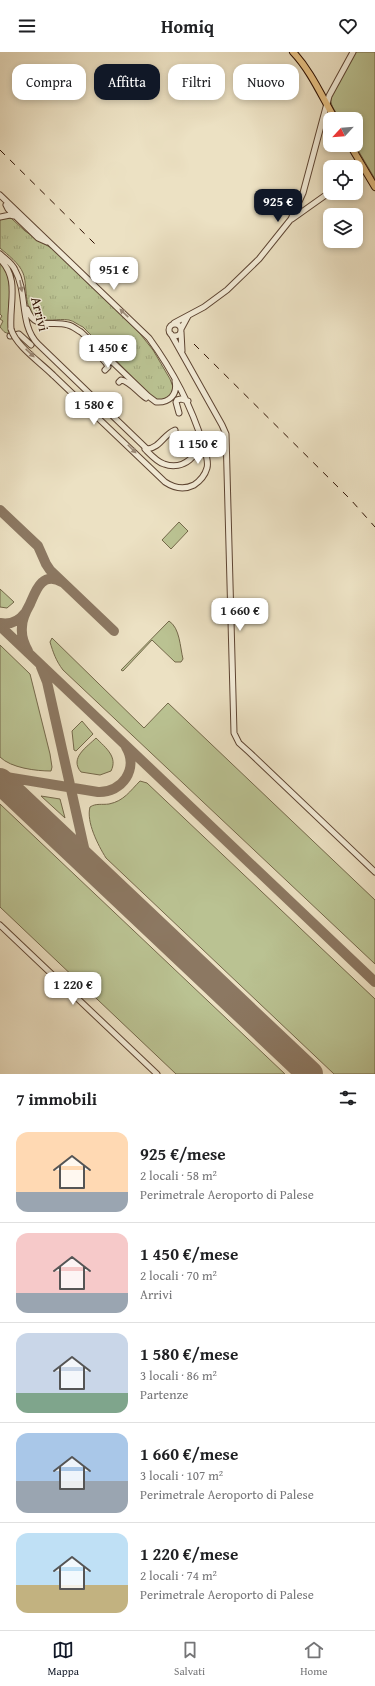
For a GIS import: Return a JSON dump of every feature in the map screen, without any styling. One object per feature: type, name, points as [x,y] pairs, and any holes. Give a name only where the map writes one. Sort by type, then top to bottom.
[{"type":"main road","points":[[293,52],[311,76],[331,112]]},
{"type":"main road","points":[[363,168],[375,187]]},
{"type":"street","points":[[353,52],[340,73],[326,104],[303,193],[291,219],[270,248],[247,272],[216,299],[174,323],[169,328],[226,434],[234,733],[239,743],[248,752],[375,872]]},
{"type":"street","points":[[0,195],[149,338],[188,401],[193,413],[208,461],[206,472],[198,482],[187,488],[172,486],[165,482],[20,344],[14,337],[11,329],[12,278],[10,272],[1,260]]},
{"type":"street","points":[[291,219],[323,197]]},
{"type":"street","points":[[0,198],[41,238],[51,244]]},
{"type":"street","points":[[6,205],[15,217],[38,238],[51,244]]},
{"type":"street","points":[[0,217],[10,215],[15,217]]},
{"type":"street","name":"Arrivi","points":[[0,254],[15,269],[19,279],[28,328],[33,339],[147,449],[156,446],[170,432],[175,430]]},
{"type":"street","points":[[23,299],[31,317],[38,322],[46,325],[60,323],[69,325],[81,332],[153,400]]},
{"type":"street","points":[[171,334],[177,336],[188,316]]},
{"type":"street","points":[[174,323],[179,325],[181,330],[182,354]]},
{"type":"street","points":[[74,328],[106,363],[108,367],[105,370]]},
{"type":"street","points":[[10,336],[19,334],[31,344]]},
{"type":"street","points":[[119,382],[121,380],[125,380],[140,394],[160,402],[171,398],[176,387],[172,374]]},
{"type":"street","points":[[179,413],[176,402],[177,400],[181,399],[188,401]]},
{"type":"street","points":[[130,434],[153,457],[163,464],[175,466],[192,459],[198,447],[199,440],[193,413]]},
{"type":"street","points":[[0,925],[157,1074]]},
{"type":"green space","points":[[355,52],[375,52],[375,179],[359,152],[363,152],[363,112],[336,112],[331,102],[337,82]]},
{"type":"green space","points":[[11,218],[25,231],[57,252],[137,330],[153,350],[170,379],[173,387],[171,395],[161,401],[153,398],[83,327],[73,321],[40,319],[32,313],[27,303],[23,273],[10,256],[0,248],[0,220]]},
{"type":"green space","points":[[0,263],[8,278],[10,296],[8,315],[10,333],[5,332],[0,327],[3,321],[0,319],[2,316],[0,314]]},
{"type":"green space","points":[[179,522],[188,531],[171,549],[162,540]]},
{"type":"green space","points":[[0,589],[14,602],[7,608],[0,607]]},
{"type":"green space","points":[[169,621],[173,624],[179,638],[183,659],[181,662],[175,662],[152,640],[123,671],[121,670]]},
{"type":"green space","points":[[52,638],[144,728],[168,703],[375,900],[375,964],[63,670],[52,649],[50,642]]},
{"type":"green space","points":[[0,645],[30,674],[50,754],[52,767],[51,771],[17,766],[10,764],[0,757]]},
{"type":"green space","points":[[82,721],[93,734],[76,751],[74,750],[72,731]]},
{"type":"green space","points":[[96,738],[110,753],[113,761],[111,771],[100,775],[81,772],[77,762],[78,757],[84,749]]},
{"type":"green space","points":[[140,781],[147,783],[375,999],[375,1074],[334,1074],[106,858],[96,840],[91,826],[89,813],[90,807],[119,801]]},
{"type":"green space","points":[[41,796],[60,799],[65,818]]},
{"type":"green space","points":[[0,804],[285,1074],[176,1074],[0,907]]},
{"type":"taxiway","points":[[0,510],[38,546],[50,570],[114,631]]},
{"type":"taxiway","points":[[28,651],[22,637],[22,624],[24,615],[37,588],[45,580],[49,579],[55,579],[62,582]]},
{"type":"taxiway","points":[[0,623],[14,622],[25,613]]},
{"type":"taxiway","points":[[0,626],[375,982]]},
{"type":"taxiway","points":[[41,667],[47,682],[86,858],[93,869]]},
{"type":"taxiway","points":[[0,776],[98,792],[107,791],[121,784],[126,778],[130,763],[130,755],[126,747]]},
{"type":"taxiway","points":[[16,796],[13,790],[14,785],[21,780]]},
{"type":"taxiway","points":[[65,842],[72,845],[77,843],[81,836]]},
{"type":"runway","points":[[0,781],[310,1074]]},
{"type":"railway","points":[[0,150],[95,244]]},
{"type":"railway","points":[[194,344],[351,500],[375,527]]}]
